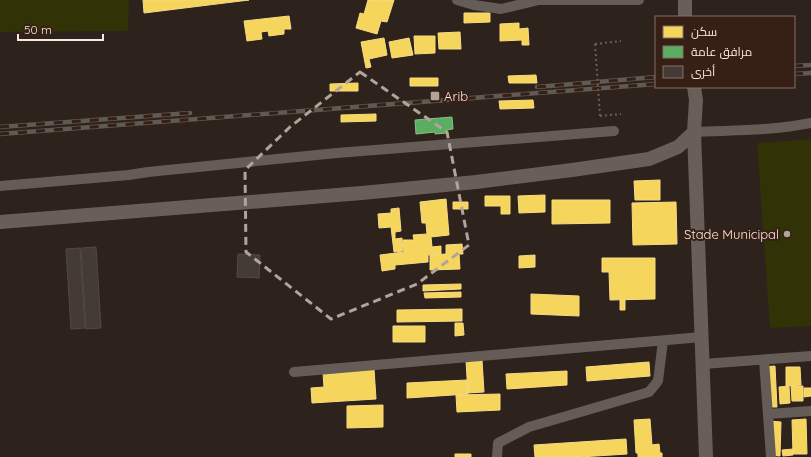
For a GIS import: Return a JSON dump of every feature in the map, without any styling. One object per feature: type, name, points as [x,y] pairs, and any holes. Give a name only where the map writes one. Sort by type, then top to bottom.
[{"type":"main road","points":[[685,0],[685,16]]},
{"type":"main road","points":[[694,88],[696,100],[694,132],[706,457]]},
{"type":"main road","points":[[0,222],[362,193],[476,182],[572,170],[649,159],[678,147],[694,132]]},
{"type":"street","points":[[457,0],[474,5],[502,9],[539,0],[640,0]]},
{"type":"street","points":[[694,132],[788,128],[811,123]]},
{"type":"street","points":[[0,186],[129,175],[337,153],[614,131]]},
{"type":"street","points":[[294,372],[702,337]]},
{"type":"street","points":[[497,457],[498,443],[529,427],[649,392],[658,381],[663,341]]},
{"type":"street","points":[[703,364],[811,356]]},
{"type":"street","points":[[764,360],[771,457]]},
{"type":"street","points":[[768,414],[811,411]]},
{"type":"path","points":[[621,41],[596,44],[600,116],[621,114]]},
{"type":"highlighted area","points":[[360,72],[447,132],[469,245],[417,284],[331,319],[246,252],[245,170],[290,127]]},
{"type":"shaded area","points":[[0,0],[129,0],[128,31],[0,32]]},
{"type":"shaded area","name":"Stade Municipal","points":[[811,139],[811,326],[770,328],[757,143]]},
{"type":"building: سكن","points":[[143,0],[249,0],[144,13]]},
{"type":"building: سكن","points":[[368,0],[394,0],[387,22],[381,21],[377,34],[356,28],[360,13],[364,14]]},
{"type":"building: سكن","points":[[464,13],[490,13],[490,22],[464,23]]},
{"type":"building: سكن","points":[[289,16],[291,29],[284,29],[284,34],[269,36],[268,31],[261,32],[262,39],[247,41],[244,21]]},
{"type":"building: سكن","points":[[519,23],[519,29],[528,28],[529,45],[522,45],[522,40],[500,41],[500,24]]},
{"type":"building: سكن","points":[[460,32],[461,49],[439,49],[438,33]]},
{"type":"building: سكن","points":[[414,36],[435,36],[435,53],[415,54]]},
{"type":"building: سكن","points":[[384,38],[387,55],[369,59],[371,67],[366,68],[361,42]]},
{"type":"building: سكن","points":[[409,38],[413,55],[392,58],[389,42]]},
{"type":"building: سكن","points":[[536,75],[537,83],[509,83],[508,76]]},
{"type":"building: سكن","points":[[410,78],[438,78],[438,86],[410,86]]},
{"type":"building: سكن","points":[[358,83],[358,91],[330,91],[330,84]]},
{"type":"building: سكن","points":[[533,100],[534,108],[500,109],[499,101]]},
{"type":"building: سكن","points":[[376,114],[376,121],[341,122],[341,115]]},
{"type":"building: سكن","points":[[660,180],[660,200],[635,200],[634,181]]},
{"type":"building: سكن","points":[[545,195],[545,212],[519,213],[518,196]]},
{"type":"building: سكن","points":[[485,196],[510,196],[510,214],[501,214],[501,206],[485,206]]},
{"type":"building: سكن","points":[[446,199],[449,235],[431,237],[432,247],[441,246],[441,254],[428,255],[428,262],[395,265],[395,269],[382,271],[380,255],[404,252],[403,240],[414,240],[413,235],[427,234],[426,223],[422,223],[420,202]]},
{"type":"building: سكن","points":[[552,200],[610,200],[610,223],[552,224]]},
{"type":"building: سكن","points":[[453,202],[468,202],[468,209],[453,209]]},
{"type":"building: سكن","points":[[676,202],[677,244],[633,245],[632,203]]},
{"type":"building: سكن","points":[[399,208],[401,231],[395,232],[395,239],[402,238],[403,251],[394,252],[391,227],[379,228],[378,214],[391,213],[391,209]]},
{"type":"building: سكن","points":[[462,244],[463,254],[459,254],[460,269],[430,270],[430,255],[446,254],[446,245]]},
{"type":"building: سكن","points":[[535,255],[535,267],[519,268],[519,256]]},
{"type":"building: سكن","points":[[602,258],[655,258],[655,299],[610,300],[609,272],[602,272]]},
{"type":"building: سكن","points":[[461,284],[461,289],[423,291],[423,285]]},
{"type":"building: سكن","points":[[461,292],[461,297],[425,298],[424,293]]},
{"type":"building: سكن","points":[[531,294],[579,296],[579,316],[531,314]]},
{"type":"building: سكن","points":[[620,300],[625,300],[625,310],[620,310]]},
{"type":"building: سكن","points":[[462,309],[462,321],[397,322],[397,310]]},
{"type":"building: سكن","points":[[455,323],[463,323],[464,335],[455,336]]},
{"type":"building: سكن","points":[[393,326],[425,326],[425,342],[393,342]]},
{"type":"building: سكن","points":[[482,360],[484,392],[468,393],[466,361]]},
{"type":"building: سكن","points":[[649,362],[650,376],[587,381],[586,367]]},
{"type":"building: سكن","points":[[775,366],[777,407],[768,407],[762,367]]},
{"type":"building: سكن","points":[[786,367],[800,367],[801,385],[786,386]]},
{"type":"building: سكن","points":[[374,369],[376,399],[312,403],[311,388],[324,387],[323,373]]},
{"type":"building: سكن","points":[[567,371],[567,385],[507,389],[506,374]]},
{"type":"building: سكن","points":[[467,380],[468,394],[407,398],[407,383]]},
{"type":"building: سكن","points":[[789,386],[790,403],[780,404],[779,387]]},
{"type":"building: سكن","points":[[791,386],[803,386],[803,401],[792,401]]},
{"type":"building: سكن","points":[[804,388],[811,388],[811,396],[804,397]]},
{"type":"building: سكن","points":[[500,394],[500,410],[457,412],[456,395]]},
{"type":"building: سكن","points":[[383,405],[383,427],[347,428],[347,406]]},
{"type":"building: سكن","points":[[650,419],[652,445],[659,444],[662,457],[638,457],[638,453],[636,453],[634,420]]},
{"type":"building: سكن","points":[[806,419],[807,454],[793,454],[792,420]]},
{"type":"building: سكن","points":[[770,421],[781,422],[780,456],[769,455]]},
{"type":"building: سكن","points":[[626,439],[627,454],[580,457],[535,457],[534,445]]},
{"type":"building: سكن","points":[[793,449],[793,455],[783,456],[782,450]]},
{"type":"building: سكن","points":[[455,454],[471,454],[471,457],[455,457]]},
{"type":"building: مرافق عامة","name":"Arib","points":[[452,117],[453,129],[446,130],[447,133],[435,134],[435,132],[416,134],[415,120]]},
{"type":"building: أخرى","points":[[96,247],[101,328],[86,329],[81,248]]},
{"type":"building: أخرى","points":[[80,248],[85,328],[71,329],[66,249]]},
{"type":"building: أخرى","points":[[238,254],[260,255],[259,278],[237,277]]},
{"type":"railway","points":[[795,66],[811,65]]},
{"type":"railway","points":[[795,74],[811,73]]},
{"type":"railway","points":[[537,87],[655,77]]},
{"type":"railway","points":[[0,134],[655,84]]},
{"type":"railway","points":[[0,127],[190,113]]},
{"type":"place","name":"Arib","points":[[435,96]]},
{"type":"place","name":"Stade Municipal","points":[[787,234]]}]
